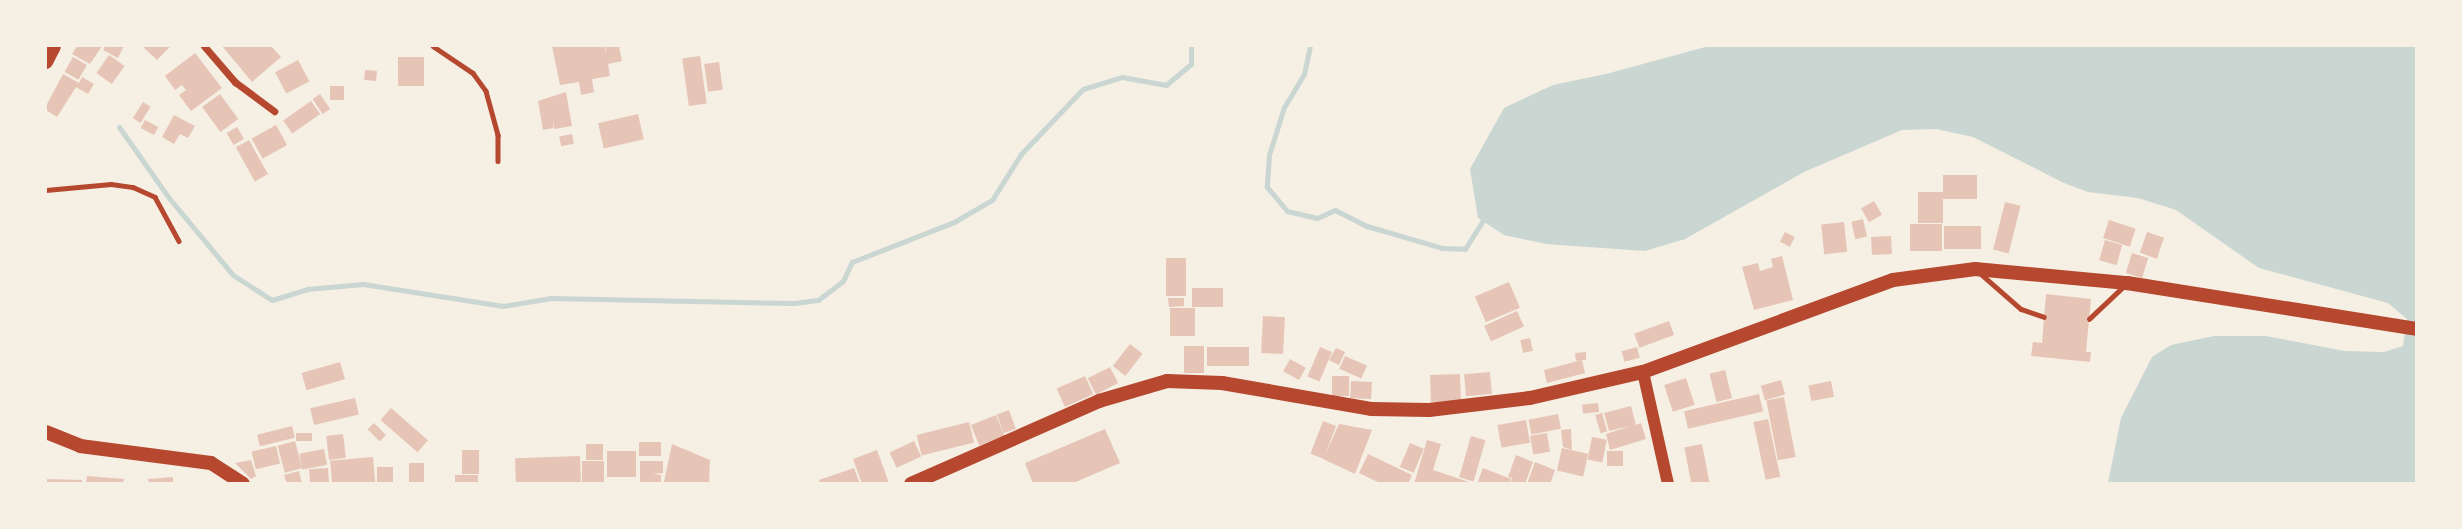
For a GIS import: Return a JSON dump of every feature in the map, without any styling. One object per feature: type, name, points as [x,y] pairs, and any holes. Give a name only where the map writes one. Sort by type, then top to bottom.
[{"type":"main road","points":[[46,62],[54,46]]},
{"type":"main road","points":[[911,484],[1099,401],[1167,381],[1223,383],[1371,409],[1429,410],[1530,398],[1643,372],[1893,280],[1975,269],[2127,283],[2417,329]]},
{"type":"main road","points":[[46,432],[80,446],[211,463],[243,484]]},
{"type":"street","points":[[204,46],[235,82],[274,111]]},
{"type":"street","points":[[1643,372],[1668,484]]},
{"type":"lane","points":[[433,46],[473,73],[486,91],[498,135],[498,161]]},
{"type":"lane","points":[[46,190],[111,184],[134,187],[155,197],[179,241]]},
{"type":"lane","points":[[1975,269],[2021,309],[2044,317]]},
{"type":"lane","points":[[2089,319],[2127,283]]},
{"type":"shaded area","points":[[1709,46],[2416,46],[2416,483],[2108,483],[2121,418],[2152,357],[2171,345],[2214,336],[2266,336],[2344,351],[2384,352],[2403,346],[2407,319],[2388,303],[2259,268],[2176,210],[2138,198],[2088,192],[2064,183],[1973,137],[1936,129],[1902,130],[1804,172],[1685,239],[1645,251],[1546,244],[1504,235],[1478,218],[1470,169],[1504,108],[1553,85],[1606,74]]},
{"type":"building","points":[[77,46],[102,46],[90,64],[72,54]]},
{"type":"building","points":[[105,46],[124,46],[118,58],[103,50]]},
{"type":"building","points":[[142,46],[171,46],[157,60]]},
{"type":"building","points":[[222,46],[271,46],[281,57],[252,82]]},
{"type":"building","points":[[552,46],[605,46],[606,54],[606,46],[619,46],[622,61],[608,64],[610,76],[592,79],[594,92],[581,95],[579,82],[560,85]]},
{"type":"building","points":[[195,53],[222,88],[191,111],[179,95],[186,90],[182,85],[175,90],[165,76]]},
{"type":"building","points":[[109,55],[125,66],[112,84],[96,73]]},
{"type":"building","points":[[700,56],[707,104],[689,106],[682,59]]},
{"type":"building","points":[[73,57],[87,65],[78,80],[64,72]]},
{"type":"building","points":[[398,57],[424,57],[424,86],[398,86]]},
{"type":"building","points":[[298,60],[309,81],[286,93],[275,72]]},
{"type":"building","points":[[719,62],[723,90],[708,92],[704,64]]},
{"type":"building","points":[[365,70],[377,71],[376,81],[364,80]]},
{"type":"building","points":[[63,74],[79,83],[82,77],[94,84],[88,94],[76,87],[57,117],[46,110],[46,106]]},
{"type":"building","points":[[330,86],[344,86],[344,100],[330,100]]},
{"type":"building","points":[[566,92],[572,126],[554,129],[553,121],[553,128],[543,130],[538,101]]},
{"type":"building","points":[[220,94],[238,119],[220,132],[202,107]]},
{"type":"building","points":[[320,94],[330,109],[323,114],[313,99]]},
{"type":"building","points":[[311,101],[320,114],[292,134],[283,121]]},
{"type":"building","points":[[143,102],[151,107],[141,123],[133,118]]},
{"type":"building","points":[[638,114],[644,139],[604,149],[598,123]]},
{"type":"building","points":[[174,115],[195,126],[188,138],[180,134],[174,144],[162,137]]},
{"type":"building","points":[[145,120],[158,127],[154,135],[141,128]]},
{"type":"building","points":[[276,125],[287,145],[263,159],[252,139]]},
{"type":"building","points":[[237,127],[244,139],[234,145],[227,133]]},
{"type":"building","points":[[572,134],[574,144],[561,146],[559,136]]},
{"type":"building","points":[[249,140],[268,174],[255,181],[236,147]]},
{"type":"building","points":[[1943,175],[1977,175],[1977,199],[1943,199],[1943,223],[1918,223],[1918,192],[1943,192]]},
{"type":"building","points":[[1874,201],[1882,215],[1869,222],[1861,208]]},
{"type":"building","points":[[2005,202],[2021,206],[2009,253],[1993,250]]},
{"type":"building","points":[[1863,219],[1867,237],[1855,239],[1851,222]]},
{"type":"building","points":[[2109,220],[2136,229],[2130,247],[2103,238]]},
{"type":"building","points":[[1844,222],[1847,252],[1824,254],[1821,224]]},
{"type":"building","points":[[1910,224],[1942,224],[1942,251],[1910,251]]},
{"type":"building","points":[[1944,226],[1981,226],[1981,249],[1944,249]]},
{"type":"building","points":[[1785,232],[1795,237],[1790,247],[1780,242]]},
{"type":"building","points":[[2147,232],[2164,238],[2157,259],[2140,253]]},
{"type":"building","points":[[1891,236],[1892,254],[1872,255],[1871,237]]},
{"type":"building","points":[[2105,240],[2122,245],[2117,265],[2099,260]]},
{"type":"building","points":[[2132,253],[2148,258],[2142,278],[2126,273]]},
{"type":"building","points":[[1782,256],[1793,300],[1754,310],[1742,267],[1758,263],[1760,271],[1773,267],[1771,259]]},
{"type":"building","points":[[1166,258],[1186,258],[1186,296],[1166,296]]},
{"type":"building","points":[[1509,282],[1520,308],[1486,322],[1475,296]]},
{"type":"building","points":[[1192,288],[1223,288],[1223,307],[1192,307]]},
{"type":"building","points":[[2046,294],[2091,299],[2086,352],[2091,352],[2090,362],[2031,356],[2033,342],[2042,343]]},
{"type":"building","points":[[1168,298],[1184,298],[1184,306],[1169,307]]},
{"type":"building","points":[[1170,308],[1195,308],[1195,336],[1170,336]]},
{"type":"building","points":[[1517,311],[1524,327],[1491,341],[1484,326]]},
{"type":"building","points":[[1263,316],[1285,317],[1283,354],[1261,353]]},
{"type":"building","points":[[1669,321],[1674,335],[1639,348],[1634,334]]},
{"type":"building","points":[[1530,338],[1533,351],[1523,353],[1520,340]]},
{"type":"building","points":[[1130,344],[1143,354],[1125,376],[1113,366]]},
{"type":"building","points":[[1184,346],[1204,346],[1204,373],[1184,373]]},
{"type":"building","points":[[1207,347],[1249,347],[1249,366],[1207,366]]},
{"type":"building","points":[[1320,347],[1332,352],[1319,382],[1307,376]]},
{"type":"building","points":[[1637,347],[1640,358],[1624,362],[1622,351]]},
{"type":"building","points":[[1336,348],[1345,352],[1339,365],[1329,360]]},
{"type":"building","points":[[1586,352],[1586,360],[1576,361],[1575,353]]},
{"type":"building","points":[[1345,356],[1367,366],[1361,379],[1339,369]]},
{"type":"building","points":[[1290,359],[1306,368],[1299,380],[1283,371]]},
{"type":"building","points":[[1582,360],[1585,373],[1547,383],[1544,370]]},
{"type":"building","points":[[340,362],[345,379],[307,390],[302,373]]},
{"type":"building","points":[[1110,367],[1118,383],[1096,394],[1088,378]]},
{"type":"building","points":[[1725,370],[1732,398],[1716,402],[1709,374]]},
{"type":"building","points":[[1490,372],[1492,394],[1466,396],[1464,374]]},
{"type":"building","points":[[1460,374],[1461,401],[1431,402],[1430,375]]},
{"type":"building","points":[[1085,376],[1093,394],[1065,407],[1057,389]]},
{"type":"building","points":[[1332,376],[1349,376],[1349,396],[1332,396]]},
{"type":"building","points":[[1686,378],[1695,405],[1673,412],[1664,385]]},
{"type":"building","points":[[1781,380],[1785,394],[1765,400],[1761,386]]},
{"type":"building","points":[[1351,381],[1372,382],[1371,399],[1350,398]]},
{"type":"building","points":[[1831,381],[1834,397],[1811,401],[1808,385]]},
{"type":"building","points":[[1759,394],[1763,412],[1688,429],[1684,411]]},
{"type":"building","points":[[1784,397],[1796,457],[1778,460],[1766,400]]},
{"type":"building","points":[[355,398],[359,415],[314,425],[310,408]]},
{"type":"building","points":[[1598,403],[1599,412],[1583,414],[1582,405]]},
{"type":"building","points":[[1631,406],[1636,425],[1641,423],[1646,439],[1610,450],[1606,434],[1630,426],[1609,431],[1604,413]]},
{"type":"building","points":[[391,408],[428,440],[417,452],[381,420]]},
{"type":"building","points":[[1009,410],[1016,429],[1004,433],[997,414]]},
{"type":"building","points":[[1602,413],[1607,431],[1601,433],[1595,415]]},
{"type":"building","points":[[1558,414],[1561,429],[1531,434],[1529,420]]},
{"type":"building","points":[[996,415],[1004,435],[979,446],[971,425]]},
{"type":"building","points":[[1768,419],[1780,477],[1766,480],[1753,422]]},
{"type":"building","points":[[1526,420],[1530,443],[1501,448],[1497,425]]},
{"type":"building","points":[[1323,421],[1336,426],[1324,459],[1310,454]]},
{"type":"building","points":[[969,422],[974,442],[922,455],[917,435]]},
{"type":"building","points":[[374,423],[386,435],[380,441],[368,429]]},
{"type":"building","points":[[1339,424],[1372,430],[1355,474],[1323,459]]},
{"type":"building","points":[[292,426],[295,438],[260,446],[257,435]]},
{"type":"building","points":[[1105,429],[1120,463],[1071,484],[1033,484],[1025,463]]},
{"type":"building","points":[[1571,429],[1572,450],[1563,447],[1561,430]]},
{"type":"building","points":[[296,433],[312,433],[312,441],[296,441]]},
{"type":"building","points":[[1547,433],[1550,452],[1533,454],[1530,436]]},
{"type":"building","points":[[343,434],[346,458],[329,460],[326,436]]},
{"type":"building","points":[[1471,436],[1485,440],[1474,481],[1459,477]]},
{"type":"building","points":[[1592,437],[1607,440],[1602,462],[1588,460]]},
{"type":"building","points":[[1427,440],[1441,444],[1433,470],[1475,484],[1414,484]]},
{"type":"building","points":[[295,441],[302,468],[285,473],[278,446]]},
{"type":"building","points":[[914,441],[921,456],[897,468],[890,452]]},
{"type":"building","points":[[639,442],[661,442],[661,456],[639,456]]},
{"type":"building","points":[[1410,443],[1424,449],[1414,473],[1400,467]]},
{"type":"building","points":[[586,444],[603,444],[603,460],[586,460]]},
{"type":"building","points":[[672,444],[710,460],[709,484],[664,482]]},
{"type":"building","points":[[1702,444],[1710,484],[1691,484],[1684,447]]},
{"type":"building","points":[[276,446],[280,464],[256,469],[252,452]]},
{"type":"building","points":[[1562,448],[1588,454],[1583,476],[1557,470]]},
{"type":"building","points":[[324,449],[327,465],[303,469],[299,454]]},
{"type":"building","points":[[462,450],[479,450],[479,474],[462,474]]},
{"type":"building","points":[[877,450],[889,483],[862,484],[853,459]]},
{"type":"building","points":[[607,451],[636,451],[636,477],[607,477]]},
{"type":"building","points":[[1607,451],[1623,451],[1623,466],[1607,466]]},
{"type":"building","points":[[1368,454],[1412,475],[1408,484],[1382,484],[1359,473]]},
{"type":"building","points":[[1516,455],[1533,462],[1525,484],[1510,484],[1512,478],[1508,477]]},
{"type":"building","points":[[580,456],[581,484],[516,484],[515,458]]},
{"type":"building","points":[[373,457],[375,482],[332,484],[330,461]]},
{"type":"building","points":[[251,460],[256,476],[251,479],[235,463]]},
{"type":"building","points":[[582,461],[604,461],[604,484],[582,484]]},
{"type":"building","points":[[640,461],[663,461],[663,473],[653,474],[661,475],[661,484],[640,484]]},
{"type":"building","points":[[1535,462],[1555,470],[1550,484],[1527,484]]},
{"type":"building","points":[[409,463],[424,463],[424,484],[409,484]]},
{"type":"building","points":[[377,467],[393,467],[393,484],[377,484]]},
{"type":"building","points":[[328,468],[329,484],[310,484],[309,469]]},
{"type":"building","points":[[854,468],[860,484],[820,484],[819,480]]},
{"type":"building","points":[[1483,468],[1511,479],[1509,484],[1477,484]]},
{"type":"building","points":[[299,471],[302,484],[287,484],[284,475]]},
{"type":"building","points":[[455,475],[478,475],[478,484],[455,484]]},
{"type":"building","points":[[87,476],[124,479],[123,484],[86,484]]},
{"type":"building","points":[[173,477],[173,484],[149,484],[148,479]]},
{"type":"building","points":[[46,479],[82,480],[82,484],[46,484]]},
{"type":"waterway","points":[[119,127],[169,198],[233,275],[272,300],[307,289],[363,284],[503,306],[551,298],[794,303],[818,300],[843,281],[852,262],[954,222],[992,200],[1021,154],[1083,89],[1122,77],[1166,85],[1191,64],[1191,46]]},
{"type":"waterway","points":[[1310,46],[1304,74],[1284,107],[1269,155],[1267,187],[1287,211],[1317,218],[1335,210],[1367,226],[1442,248],[1465,249],[1486,216]]}]
